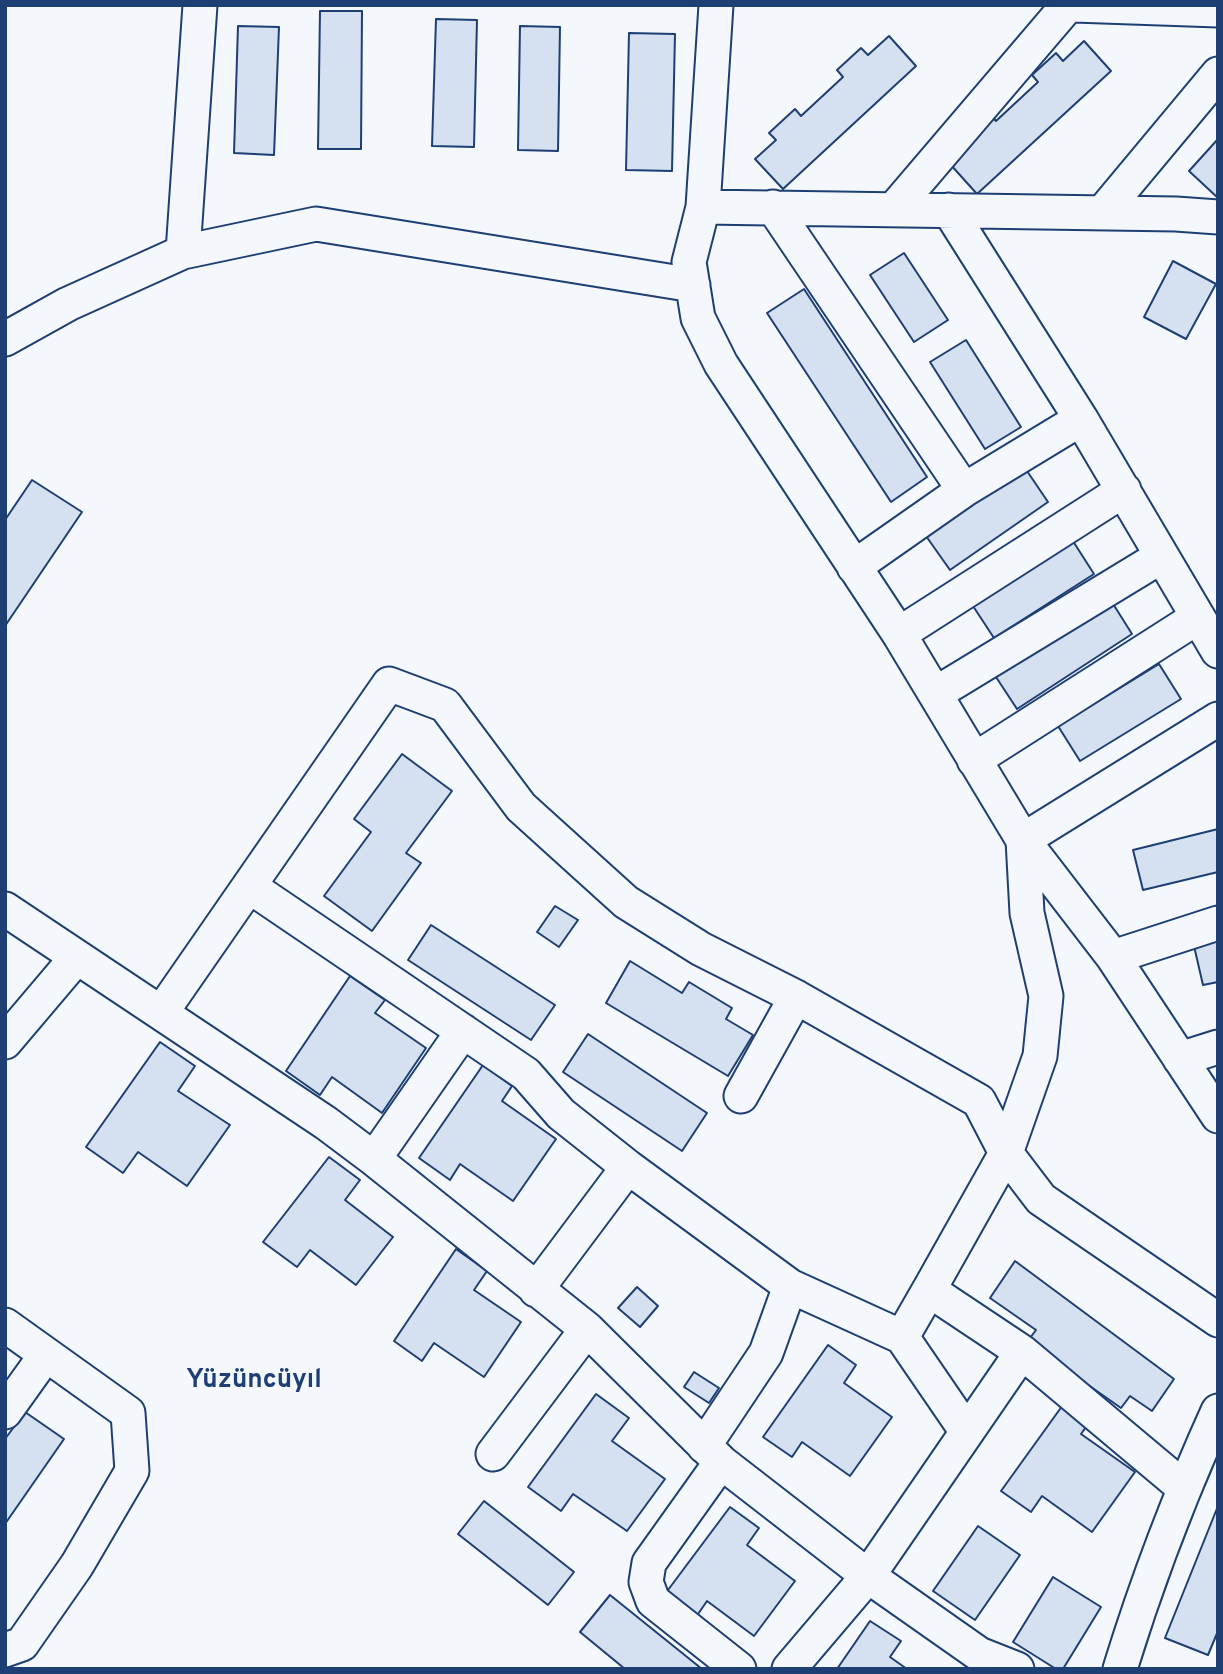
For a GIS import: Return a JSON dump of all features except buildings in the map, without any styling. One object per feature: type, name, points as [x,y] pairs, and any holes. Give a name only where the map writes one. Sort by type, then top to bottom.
[{"type":"street","points":[[183,251],[200,5]]},
{"type":"street","points":[[716,5],[703,206],[689,262],[698,318],[721,364],[899,634],[1023,840],[1113,957],[1218,1116]]},
{"type":"street","points":[[894,209],[1069,5]]},
{"type":"street","points":[[1074,5],[1218,10]]},
{"type":"street","points":[[1103,212],[1218,74]]},
{"type":"street","points":[[703,206],[1103,212],[1218,217]]},
{"type":"street","points":[[773,207],[964,491]]},
{"type":"street","points":[[949,210],[1081,419],[1218,651]]},
{"type":"street","points":[[5,339],[68,304],[183,251],[316,224],[692,285]]},
{"type":"street","points":[[854,567],[964,491],[1081,419]]},
{"type":"street","points":[[899,634],[1124,490]]},
{"type":"street","points":[[935,694],[1162,556]]},
{"type":"street","points":[[974,760],[1198,617]]},
{"type":"street","points":[[160,1013],[389,684],[445,705],[521,807],[626,902],[701,949],[796,996],[979,1101],[1006,1153],[1041,1199],[1218,1320]]},
{"type":"street","points":[[1023,840],[1218,719]]},
{"type":"street","points":[[902,1337],[1006,1153],[1040,1056],[1046,996],[1027,913],[1023,840]]},
{"type":"street","points":[[249,886],[526,1074],[561,1114],[628,1167],[790,1286],[902,1337],[967,1432]]},
{"type":"street","points":[[5,909],[374,1159],[587,1329],[713,1454],[975,1661],[1017,1669]]},
{"type":"street","points":[[1113,957],[1218,923]]},
{"type":"street","points":[[5,1042],[77,957]]},
{"type":"street","points":[[741,1096],[796,996]]},
{"type":"street","points":[[374,1159],[463,1031]]},
{"type":"street","points":[[1180,1059],[1218,1047]]},
{"type":"street","points":[[536,1290],[628,1167]]},
{"type":"street","points":[[738,1669],[653,1601],[646,1582],[649,1563],[713,1454],[766,1353],[790,1286]]},
{"type":"street","points":[[929,1290],[1022,1352],[1183,1487]]},
{"type":"street","points":[[5,1325],[128,1413],[132,1471],[77,1565],[22,1644],[5,1650]]},
{"type":"street","points":[[493,1454],[587,1329]]},
{"type":"street","points":[[789,1669],[868,1576],[1022,1352]]},
{"type":"street","points":[[5,1412],[45,1356]]},
{"type":"street","points":[[1120,1669],[1146,1586],[1183,1487],[1218,1411]]},
{"type":"district","name":"Yüzüncüyıl","points":[[254,1382]]}]
